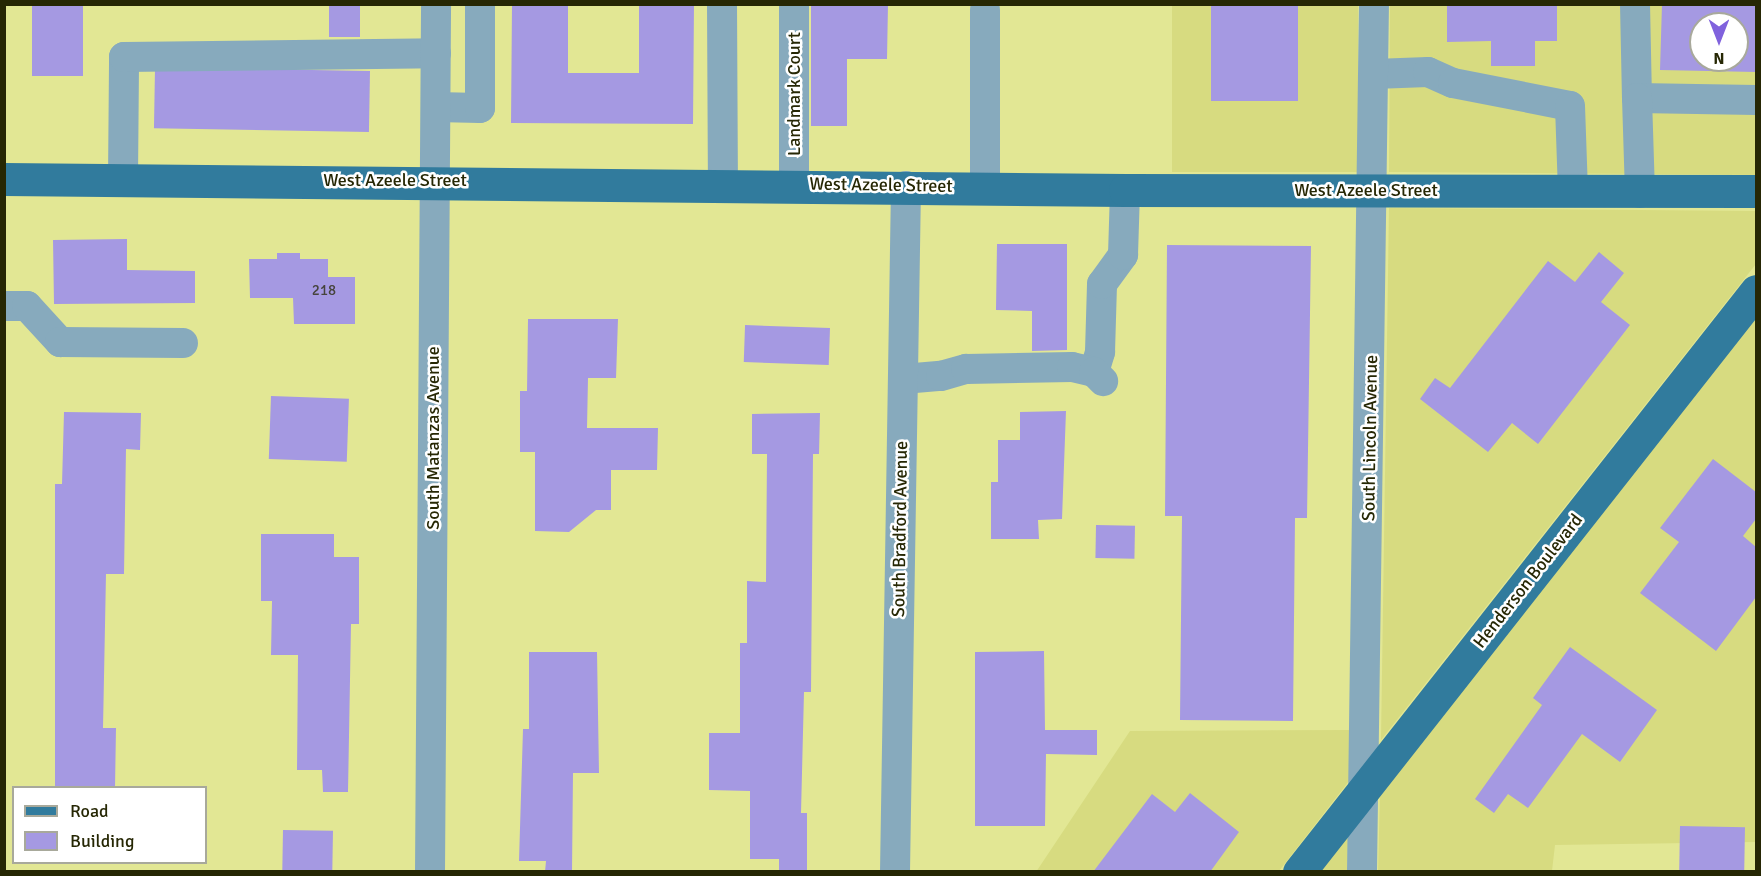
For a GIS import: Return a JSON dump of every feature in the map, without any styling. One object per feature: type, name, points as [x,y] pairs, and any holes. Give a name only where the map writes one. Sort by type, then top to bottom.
[{"type":"main road","name":"West Azeele Street","points":[[4,178],[723,183],[1125,190],[1640,193],[1756,191]]},
{"type":"main road","name":"Henderson Boulevard","points":[[1299,872],[1756,291]]},
{"type":"street","name":"South Matanzas Avenue","points":[[430,872],[436,4]]},
{"type":"street","points":[[436,107],[480,108],[480,4]]},
{"type":"street","points":[[722,4],[723,183]]},
{"type":"street","name":"Landmark Court","points":[[794,184],[795,4]]},
{"type":"street","name":"South Lincoln Avenue","points":[[1362,872],[1374,190],[1374,4]]},
{"type":"street","points":[[1635,4],[1640,193]]},
{"type":"street","points":[[985,10],[986,187]]},
{"type":"street","points":[[123,179],[124,57],[436,53]]},
{"type":"street","points":[[1374,74],[1428,72],[1453,83],[1570,106],[1573,192]]},
{"type":"street","points":[[1636,98],[1756,100]]},
{"type":"street","name":"South Bradford Avenue","points":[[895,872],[906,186]]},
{"type":"street","points":[[903,379],[941,376],[966,369],[1072,367],[1098,376],[1102,284],[1123,255],[1125,190]]},
{"type":"street","points":[[4,306],[27,306],[60,342],[183,343]]},
{"type":"shaded area","points":[[1172,5],[1358,5],[1358,172],[1172,172]]},
{"type":"shaded area","points":[[1390,5],[1756,5],[1756,175],[1389,172]]},
{"type":"shaded area","points":[[1389,208],[1756,211],[1756,264],[1381,740]]},
{"type":"shaded area","points":[[1756,318],[1756,842],[1555,845],[1552,871],[1378,872],[1380,794]]},
{"type":"shaded area","points":[[1350,730],[1349,781],[1279,871],[1036,872],[1130,731]]},
{"type":"shaded area","points":[[1348,836],[1347,871],[1320,871]]},
{"type":"building","points":[[32,4],[83,4],[83,76],[32,76]]},
{"type":"building","points":[[329,4],[360,4],[360,37],[329,37]]},
{"type":"building","points":[[512,4],[568,4],[568,73],[639,73],[639,4],[694,4],[693,124],[511,123]]},
{"type":"building","points":[[811,4],[888,4],[887,59],[847,59],[847,126],[811,126]]},
{"type":"building","points":[[1211,4],[1298,4],[1298,101],[1211,101]]},
{"type":"building","points":[[1447,4],[1557,4],[1557,41],[1535,41],[1535,66],[1491,66],[1491,41],[1447,42]]},
{"type":"building","points":[[1662,4],[1756,4],[1756,72],[1749,72],[1749,12],[1689,12],[1689,71],[1660,70]]},
{"type":"building","points":[[155,67],[370,71],[369,132],[154,128]]},
{"type":"building","points":[[127,239],[127,270],[195,271],[195,303],[54,304],[53,240]]},
{"type":"building","points":[[997,244],[1067,244],[1067,350],[1032,351],[1032,311],[996,310]]},
{"type":"building","points":[[1167,245],[1311,246],[1307,518],[1295,518],[1293,721],[1180,720],[1182,516],[1165,516]]},
{"type":"building","points":[[1599,252],[1624,273],[1601,302],[1630,325],[1538,444],[1512,423],[1488,452],[1420,399],[1435,378],[1450,388],[1548,261],[1575,282]]},
{"type":"building","points":[[277,253],[300,253],[300,259],[328,259],[328,277],[355,277],[355,324],[294,324],[293,298],[250,298],[249,259],[277,259]]},
{"type":"building","points":[[528,319],[618,319],[616,378],[588,378],[587,428],[658,428],[657,470],[611,470],[611,510],[596,510],[569,532],[535,531],[535,452],[520,452],[520,391],[527,391]]},
{"type":"building","points":[[745,325],[830,328],[829,365],[744,362]]},
{"type":"building","points":[[271,396],[349,399],[347,462],[269,459]]},
{"type":"building","points":[[1066,411],[1062,519],[1038,520],[1039,539],[991,539],[991,482],[998,482],[998,440],[1020,440],[1020,412]]},
{"type":"building","points":[[64,412],[141,413],[140,450],[126,449],[124,574],[106,574],[103,728],[116,728],[115,786],[55,786],[55,484],[62,484]]},
{"type":"building","points":[[820,413],[819,454],[813,454],[811,692],[804,692],[801,813],[807,813],[807,872],[779,872],[779,859],[750,859],[750,791],[709,790],[709,733],[740,733],[740,643],[747,643],[747,581],[766,582],[767,454],[752,454],[752,414]]},
{"type":"building","points":[[1713,459],[1756,492],[1756,519],[1743,536],[1756,547],[1756,597],[1716,651],[1640,593],[1679,542],[1660,528]]},
{"type":"building","points":[[1096,525],[1135,526],[1134,559],[1095,558]]},
{"type":"building","points":[[261,534],[334,534],[334,557],[359,557],[359,624],[351,624],[348,792],[323,792],[322,770],[297,770],[298,655],[271,655],[272,601],[261,601]]},
{"type":"building","points":[[1570,647],[1657,710],[1620,762],[1582,734],[1528,808],[1508,794],[1494,813],[1475,799],[1542,705],[1533,698]]},
{"type":"building","points":[[1044,651],[1045,730],[1097,730],[1097,755],[1046,754],[1045,826],[975,826],[975,652]]},
{"type":"building","points":[[529,652],[597,652],[599,773],[573,773],[572,872],[545,872],[546,861],[519,861],[523,729],[529,729]]},
{"type":"building","points":[[1190,793],[1239,832],[1210,872],[1093,872],[1152,794],[1175,812]]},
{"type":"building","points":[[1680,826],[1745,827],[1744,872],[1679,872]]},
{"type":"building","points":[[283,830],[333,831],[332,872],[282,872]]}]
